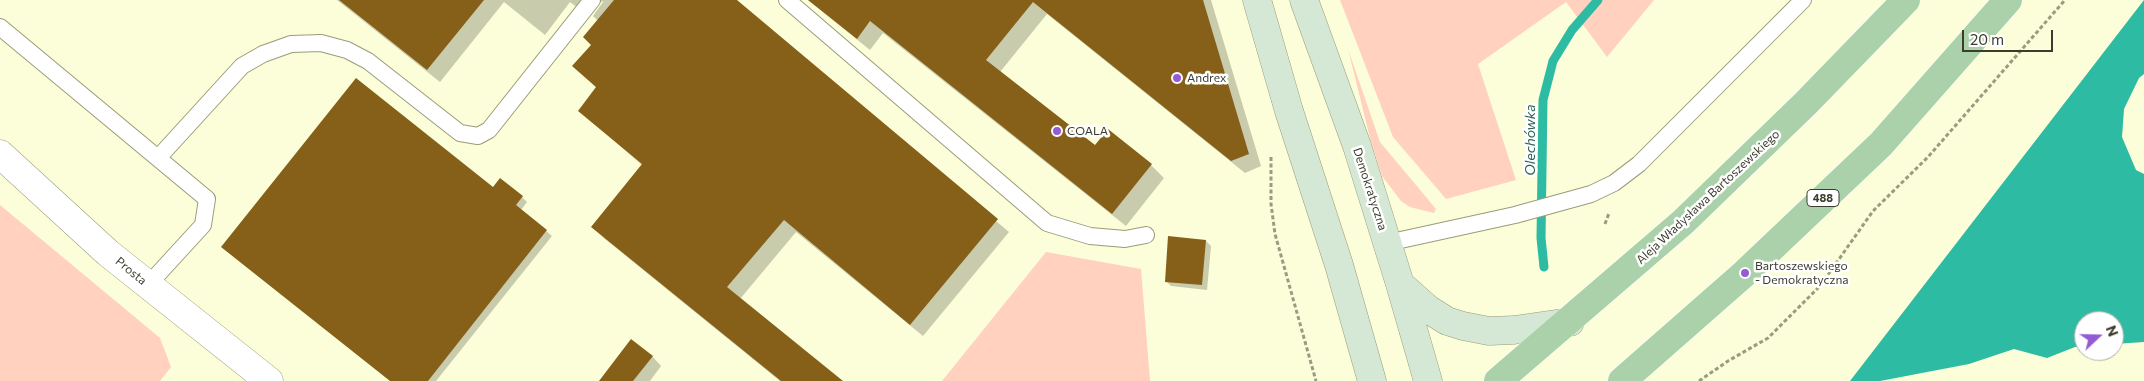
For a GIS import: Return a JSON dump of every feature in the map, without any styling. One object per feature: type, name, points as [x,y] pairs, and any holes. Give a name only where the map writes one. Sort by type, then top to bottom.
[{"type":"main road","name":"Aleja Władysława Bartoszewskiego","points":[[1498,381],[1634,267],[1730,178],[1906,0]]},
{"type":"main road","name":"488","points":[[1622,381],[1745,273],[1881,144],[2008,0]]},
{"type":"street","points":[[1257,0],[1289,112],[1339,265],[1372,381]]},
{"type":"street","name":"Demokratyczna","points":[[1304,0],[1356,146],[1400,284],[1428,381]]},
{"type":"street","name":"Prosta","points":[[0,154],[108,253],[269,381]]},
{"type":"street","points":[[1400,284],[1428,309],[1447,321],[1463,326],[1489,331],[1514,330],[1570,322]]},
{"type":"lane","points":[[158,158],[242,66],[262,54],[291,44],[321,43],[347,50],[368,61],[460,133],[478,136],[489,130],[592,0]]},
{"type":"lane","points":[[787,0],[1047,223],[1090,236],[1125,239],[1146,235]]},
{"type":"lane","points":[[1387,243],[1515,215],[1591,194],[1628,174],[1803,0]]},
{"type":"lane","points":[[0,27],[207,199],[203,225],[148,285]]},
{"type":"path","points":[[1700,381],[1768,338],[1820,286],[1873,211],[1928,156],[2065,0]]},
{"type":"path","points":[[1271,156],[1271,204],[1275,234],[1316,381]]},
{"type":"path","points":[[1605,224],[1611,208]]},
{"type":"shaded area","points":[[1340,0],[1654,0],[1607,57],[1566,2],[1478,64],[1516,180],[1446,199],[1393,137]]},
{"type":"shaded area","points":[[1348,49],[1380,142],[1436,209],[1434,213],[1410,207],[1401,201],[1382,176],[1370,138]]},
{"type":"shaded area","points":[[0,205],[160,338],[171,367],[160,381],[0,381]]},
{"type":"shaded area","points":[[1046,252],[1141,269],[1150,381],[942,381]]},
{"type":"water","points":[[2144,0],[2144,74],[2139,78],[2124,109],[2122,137],[2136,170],[2144,174],[2144,342],[2124,343],[2124,311],[2074,311],[2074,347],[2047,358],[2014,349],[1969,364],[1880,381],[1850,381]]},
{"type":"building","points":[[339,0],[484,0],[427,70]]},
{"type":"building","points":[[614,0],[737,0],[998,219],[910,325],[784,220],[727,287],[843,381],[781,381],[591,227],[642,164],[578,111],[596,87],[572,66],[591,45],[583,37]]},
{"type":"building","points":[[808,0],[1203,0],[1249,154],[1231,161],[1033,2],[986,60],[1095,145],[1108,129],[1152,164],[1112,214],[870,21],[857,39]]},
{"type":"building","points":[[356,78],[493,187],[500,178],[523,196],[516,205],[547,230],[428,381],[390,381],[221,247]]},
{"type":"building","points":[[1168,236],[1206,240],[1202,285],[1165,282]]},
{"type":"building","points":[[631,339],[653,356],[633,381],[599,381]]},
{"type":"waterway","name":"Olechówka","points":[[1544,267],[1541,238],[1543,100],[1553,61],[1572,30],[1598,0]]},
{"type":"place","name":"Andrex","points":[[1177,78]]},
{"type":"place","name":"COALA","points":[[1057,131]]},
{"type":"place","name":"Bartoszewskiego - Demokratyczna","points":[[1745,273]]}]
